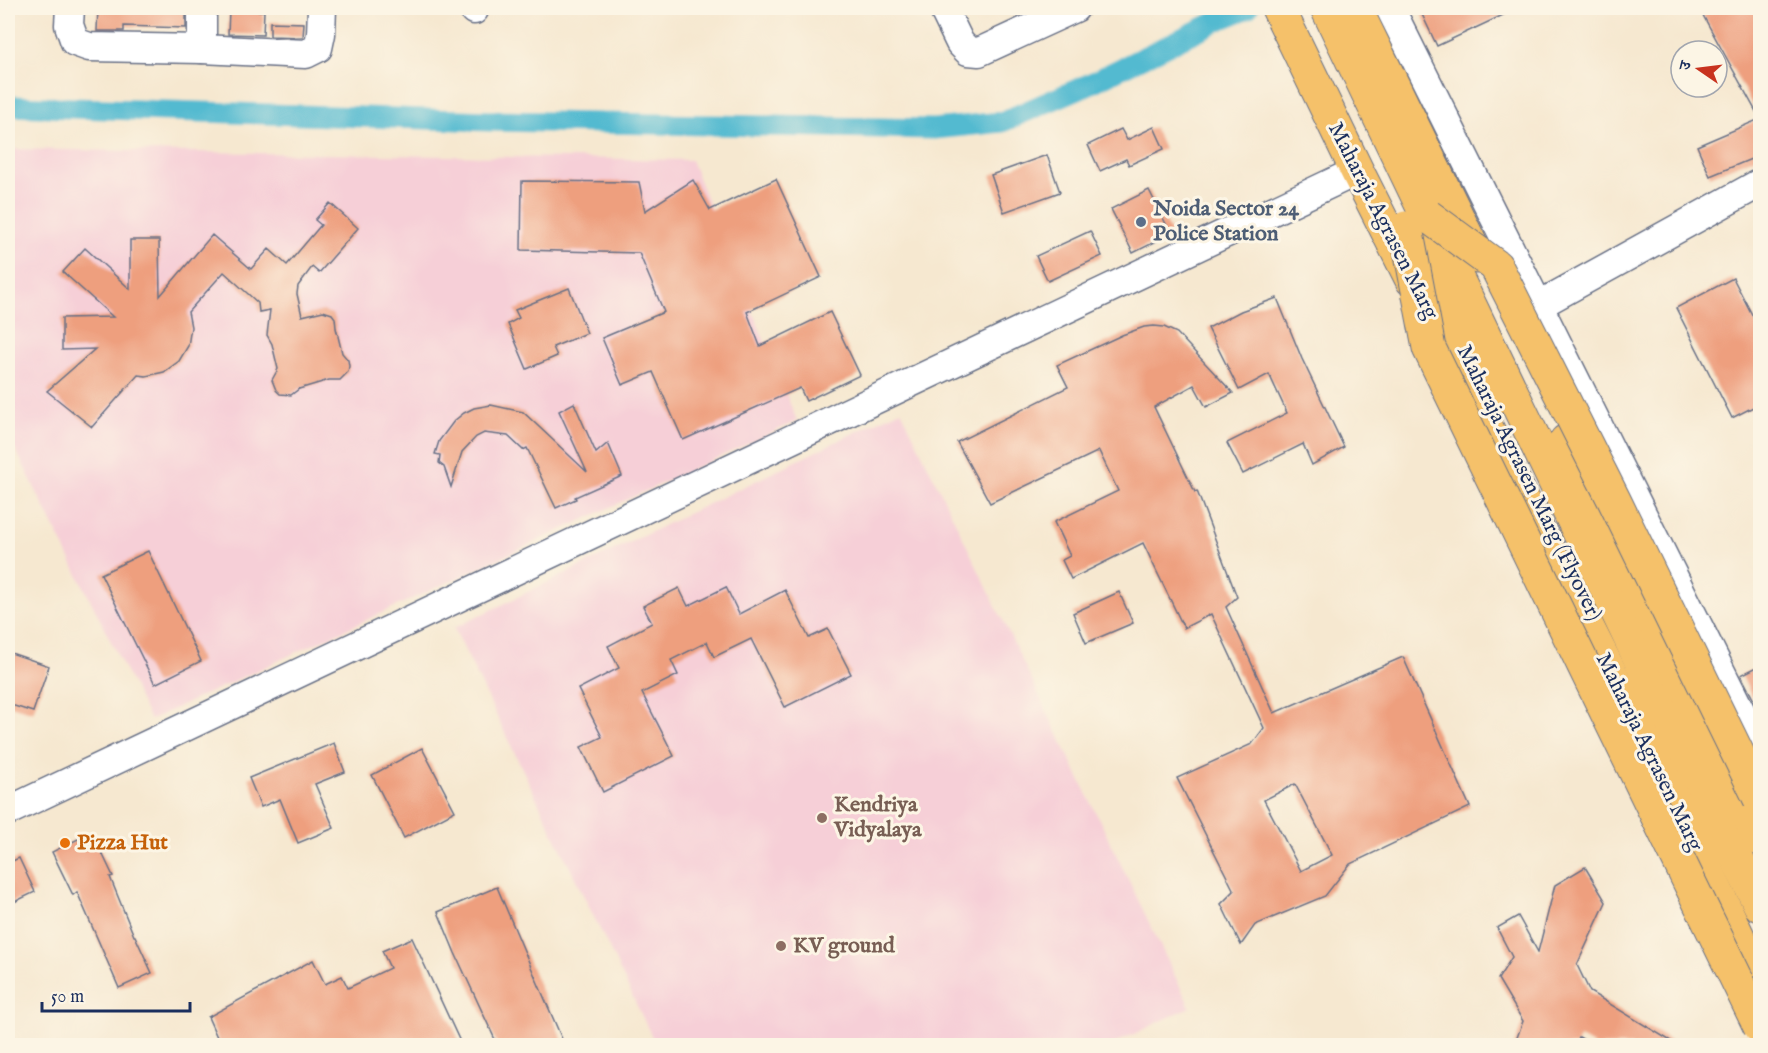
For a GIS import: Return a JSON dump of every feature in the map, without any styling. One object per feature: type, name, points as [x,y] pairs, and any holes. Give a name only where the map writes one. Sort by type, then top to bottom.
[{"type":"main road","name":"Maharaja Agrasen Marg","points":[[1278,8],[1295,22],[1357,171],[1660,771],[1760,975]]},
{"type":"main road","name":"Maharaja Agrasen Marg (Flyover)","points":[[1327,8],[1417,222],[1760,975]]},
{"type":"main road","points":[[1355,8],[1761,839]]},
{"type":"main road","name":"Maharaja Agrasen Marg (Flyover)","points":[[1295,22],[1417,222],[1761,905]]},
{"type":"main road","points":[[1417,222],[1496,266],[1761,799]]},
{"type":"main road","points":[[1417,222],[1430,348],[1761,1027]]},
{"type":"street","points":[[70,8],[69,25],[75,42],[89,47],[306,54],[318,48],[322,8]]},
{"type":"street","points":[[202,8],[202,49]]},
{"type":"street","points":[[943,8],[960,43],[968,51],[979,52],[1075,8]]},
{"type":"street","points":[[1390,8],[1761,750]]},
{"type":"street","points":[[8,811],[1357,171]]},
{"type":"street","points":[[1508,322],[1761,183]]},
{"type":"shaded area","points":[[8,149],[691,160],[797,421],[150,720],[8,434]]},
{"type":"shaded area","name":"Kendriya Vidyalaya","points":[[901,410],[1190,1007],[1111,1045],[656,1045],[454,628]]},
{"type":"building","points":[[98,8],[186,10],[186,28],[124,26],[124,31],[97,31]]},
{"type":"building","points":[[1419,8],[1518,8],[1437,46]]},
{"type":"building","points":[[1699,8],[1761,8],[1761,155],[1710,176],[1697,146],[1760,119],[1729,63],[1729,39],[1716,39]]},
{"type":"building","points":[[229,10],[264,11],[263,35],[228,34]]},
{"type":"building","points":[[270,22],[304,23],[303,37],[270,36]]},
{"type":"building","points":[[1154,127],[1164,149],[1129,165],[1126,159],[1100,171],[1088,145],[1121,129],[1127,140]]},
{"type":"building","points":[[1047,155],[1060,192],[1004,212],[991,175]]},
{"type":"building","points":[[776,179],[821,277],[747,312],[760,346],[830,312],[860,375],[806,401],[800,388],[683,440],[653,372],[622,385],[602,338],[664,312],[639,253],[521,250],[522,181],[639,182],[645,211],[693,180],[710,210]]},
{"type":"building","name":"Noida Sector 24 Police Station","points":[[1149,190],[1171,234],[1133,253],[1111,209]]},
{"type":"building","points":[[330,203],[358,228],[319,273],[312,267],[298,286],[297,294],[302,316],[323,311],[332,314],[335,318],[342,353],[348,360],[349,366],[348,372],[340,380],[329,380],[299,389],[291,395],[280,394],[272,380],[278,369],[272,344],[267,335],[270,310],[259,312],[258,303],[224,272],[188,312],[191,327],[188,346],[179,361],[164,372],[146,376],[138,375],[92,427],[47,391],[95,349],[62,350],[62,318],[113,317],[63,272],[85,248],[130,289],[130,240],[159,240],[160,296],[212,235],[251,269],[269,249],[287,265],[321,225],[315,220]]},
{"type":"building","points":[[1090,231],[1102,256],[1048,281],[1036,256]]},
{"type":"building","points":[[1733,278],[1761,332],[1761,403],[1732,418],[1676,308]]},
{"type":"building","points":[[569,288],[587,333],[553,347],[557,356],[527,369],[508,324],[519,318],[515,310]]},
{"type":"building","points":[[1277,298],[1302,359],[1344,447],[1312,465],[1303,444],[1243,474],[1227,443],[1287,413],[1269,374],[1239,390],[1208,328],[1241,311]]},
{"type":"building","points":[[1144,327],[1164,327],[1177,333],[1233,393],[1206,407],[1194,385],[1154,407],[1195,492],[1197,491],[1237,597],[1226,607],[1274,713],[1403,657],[1470,807],[1350,864],[1325,896],[1255,925],[1241,945],[1221,904],[1234,891],[1177,778],[1252,744],[1264,728],[1211,614],[1184,628],[1143,543],[1071,579],[1062,560],[1070,556],[1054,522],[1118,491],[1099,451],[990,503],[957,442],[1068,387],[1057,365]],"holes":[[[1295,784],[1332,855],[1301,871],[1264,800]]]},
{"type":"building","points":[[574,403],[596,453],[608,443],[622,476],[556,508],[527,448],[523,450],[508,436],[484,433],[476,437],[462,452],[451,487],[444,467],[439,463],[440,455],[435,454],[439,441],[454,421],[464,413],[474,408],[491,405],[523,412],[587,472],[559,411]]},
{"type":"building","points":[[148,551],[201,661],[155,684],[101,574]]},
{"type":"building","points":[[726,587],[739,614],[785,590],[809,638],[828,629],[851,674],[785,707],[751,639],[714,657],[707,642],[671,660],[678,675],[642,693],[674,756],[603,792],[581,747],[602,737],[578,689],[619,668],[608,646],[652,623],[643,606],[679,588],[688,606]]},
{"type":"building","points":[[1119,592],[1133,623],[1086,643],[1073,613]]},
{"type":"building","points":[[8,652],[49,666],[33,712],[8,704]]},
{"type":"building","points":[[1761,665],[1761,714],[1741,675]]},
{"type":"building","points":[[334,743],[345,772],[315,784],[334,828],[298,843],[280,799],[261,807],[249,778]]},
{"type":"building","points":[[422,748],[455,811],[404,838],[372,775]]},
{"type":"building","points":[[92,832],[113,876],[110,877],[152,973],[119,988],[77,892],[73,895],[52,852]]},
{"type":"building","points":[[19,858],[35,892],[8,905],[8,863]]},
{"type":"building","points":[[1585,867],[1606,902],[1577,965],[1590,992],[1679,1046],[1595,1046],[1579,1037],[1577,1046],[1514,1046],[1523,1021],[1498,979],[1512,957],[1497,928],[1518,916],[1538,952],[1555,885]]},
{"type":"building","points":[[497,887],[565,1046],[498,1046],[455,953],[438,912]]},
{"type":"building","points":[[412,938],[462,1046],[221,1046],[208,1017],[313,960],[325,984],[342,976],[348,988],[390,968],[382,951]]},
{"type":"waterway","points":[[8,106],[491,121],[934,129],[1002,122],[1087,85],[1248,8]]},
{"type":"place","name":"Noida Sector 24 Police Station","points":[[1141,222]]},
{"type":"place","name":"Kendriya Vidyalaya","points":[[822,818]]},
{"type":"place","name":"Pizza Hut","points":[[65,843]]},
{"type":"place","name":"KV ground","points":[[781,946]]}]
